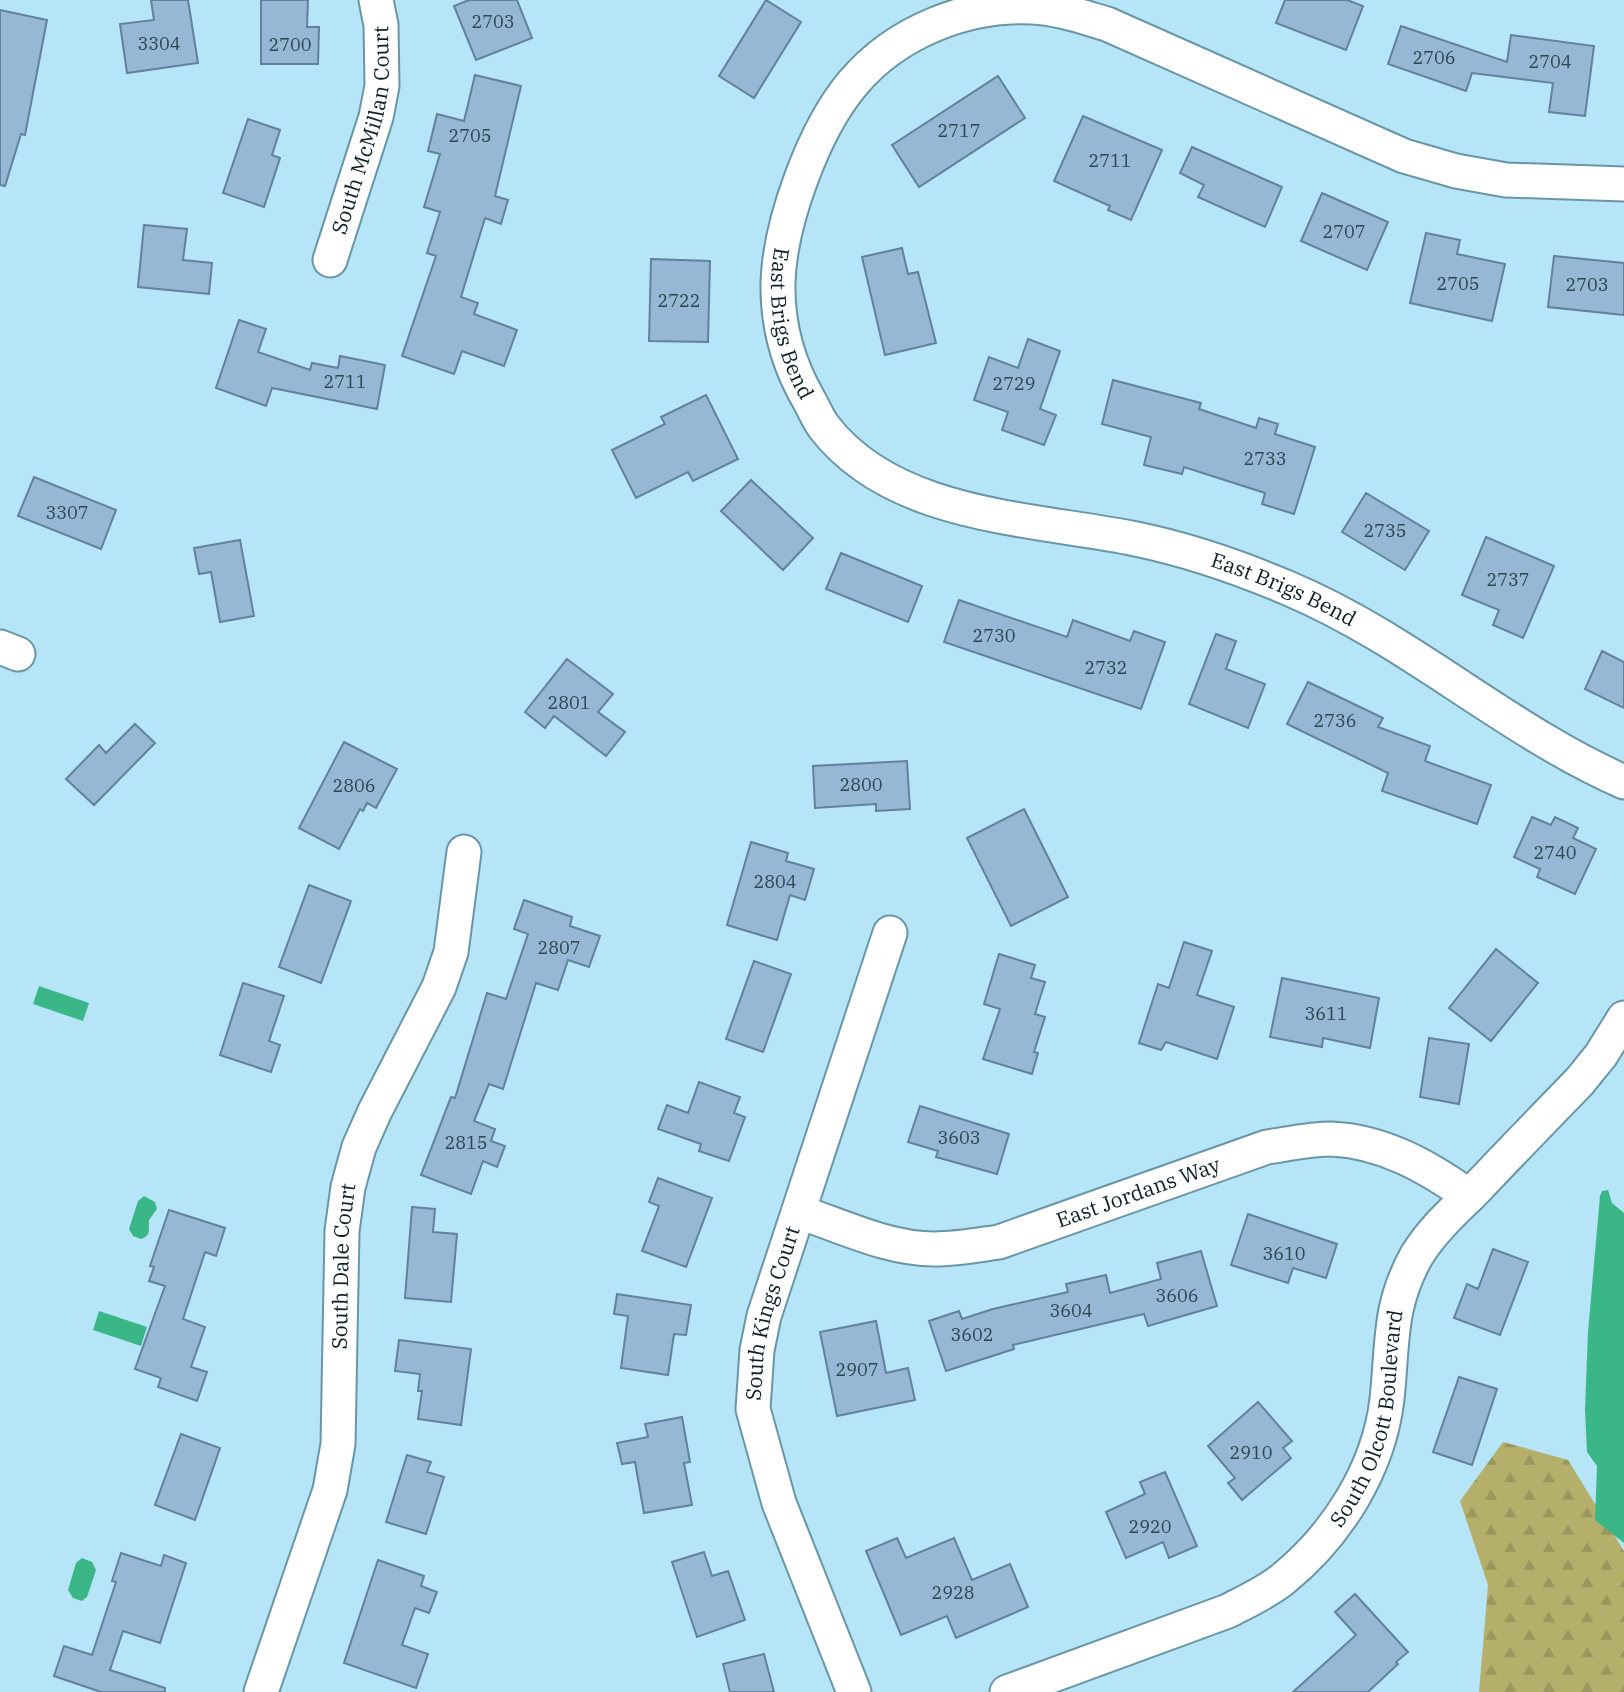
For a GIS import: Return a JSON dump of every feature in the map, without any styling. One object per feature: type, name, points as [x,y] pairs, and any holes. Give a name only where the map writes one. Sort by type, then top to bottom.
[{"type":"street","name":"South McMillan Court","points":[[330,260],[376,117],[382,86],[382,25],[376,0]]},
{"type":"street","name":"East Brigs Bend","points":[[1624,184],[1506,180],[1456,171],[1404,156],[1107,24],[1065,12],[1033,7],[995,8],[956,15],[920,30],[887,50],[856,79],[839,100],[821,132],[798,187],[779,267],[777,308],[786,350],[824,427],[851,454],[888,480],[920,496],[951,507],[1139,539],[1237,567],[1338,611],[1382,635],[1539,740],[1624,782]]},
{"type":"street","name":"South Dale Court","points":[[261,1692],[330,1490],[336,1456],[341,1401],[342,1231],[348,1187],[359,1147],[375,1111],[439,987],[450,952],[464,852]]},
{"type":"street","name":"South Kings Court","points":[[854,1692],[779,1503],[753,1409],[757,1350],[764,1316],[890,933]]},
{"type":"street","name":"South Olcott Boulevard","points":[[1007,1692],[1228,1611],[1282,1580],[1324,1540],[1359,1487],[1380,1435],[1387,1400],[1390,1338],[1396,1308],[1405,1280],[1418,1254],[1441,1223],[1580,1080],[1601,1055],[1624,1018]]},
{"type":"street","name":"East Jordans Way","points":[[799,1212],[880,1240],[909,1247],[957,1248],[999,1242],[1267,1147],[1332,1139],[1391,1151],[1437,1175],[1469,1196]]},
{"type":"green space","points":[[1503,1442],[1568,1460],[1624,1551],[1624,1692],[1479,1692],[1488,1585],[1460,1501]]},
{"type":"shaded area","points":[[39,986],[89,1003],[83,1021],[33,1004]]},
{"type":"shaded area","points":[[1608,1190],[1612,1203],[1624,1213],[1624,1543],[1595,1520],[1597,1466],[1587,1452],[1585,1410],[1588,1332],[1600,1196],[1602,1191]]},
{"type":"shaded area","points":[[144,1196],[155,1202],[157,1209],[149,1220],[148,1234],[141,1239],[133,1236],[129,1229],[138,1201]]},
{"type":"shaded area","points":[[99,1311],[147,1327],[141,1346],[93,1330]]},
{"type":"shaded area","points":[[82,1558],[92,1562],[96,1570],[87,1597],[82,1601],[73,1598],[68,1590],[76,1563]]},
{"type":"building","points":[[151,0],[188,0],[198,63],[127,73],[120,24],[154,20]]},
{"type":"building","points":[[261,0],[308,0],[307,27],[319,27],[318,64],[261,64]]},
{"type":"building","points":[[469,0],[517,0],[532,38],[476,60],[454,6]]},
{"type":"building","points":[[766,0],[801,22],[754,98],[719,76]]},
{"type":"building","points":[[1285,0],[1347,0],[1363,6],[1346,50],[1276,23]]},
{"type":"building","points":[[0,10],[47,20],[25,135],[21,134],[5,186],[0,185]]},
{"type":"building","points":[[1401,26],[1507,62],[1511,35],[1594,46],[1585,116],[1549,112],[1553,83],[1472,73],[1466,91],[1388,64]]},
{"type":"building","points":[[475,75],[521,86],[495,196],[508,200],[501,224],[485,218],[461,297],[478,303],[474,314],[517,330],[504,366],[462,351],[454,374],[402,356],[436,256],[427,253],[440,212],[424,207],[440,154],[428,151],[437,114],[464,121]]},
{"type":"building","points":[[998,76],[1025,118],[919,187],[892,145]]},
{"type":"building","points":[[1083,116],[1162,150],[1131,220],[1108,210],[1110,206],[1054,181]]},
{"type":"building","points":[[248,119],[280,130],[272,155],[280,158],[264,207],[223,193]]},
{"type":"building","points":[[1192,147],[1282,187],[1265,227],[1198,197],[1204,185],[1180,173]]},
{"type":"building","points":[[1322,193],[1388,222],[1367,270],[1301,241]]},
{"type":"building","points":[[144,225],[187,229],[183,260],[212,263],[209,294],[138,287]]},
{"type":"building","points":[[1426,233],[1460,240],[1457,254],[1505,264],[1492,321],[1410,303]]},
{"type":"building","points":[[902,248],[908,274],[918,272],[936,343],[885,355],[862,257]]},
{"type":"building","points":[[1554,256],[1624,263],[1624,315],[1548,307]]},
{"type":"building","points":[[651,259],[710,261],[708,342],[649,341]]},
{"type":"building","points":[[239,320],[266,329],[258,352],[310,370],[312,363],[338,368],[340,356],[385,365],[377,409],[272,388],[266,406],[216,388]]},
{"type":"building","points":[[1028,339],[1060,351],[1040,409],[1056,415],[1044,445],[1002,430],[1008,412],[974,400],[989,357],[1018,368]]},
{"type":"building","points":[[1113,380],[1201,403],[1199,409],[1256,428],[1259,418],[1278,424],[1275,434],[1315,447],[1294,514],[1262,504],[1265,493],[1184,467],[1182,474],[1144,465],[1151,437],[1102,424]]},
{"type":"building","points":[[706,395],[738,459],[693,481],[688,472],[636,498],[612,450],[665,424],[661,417]]},
{"type":"building","points":[[34,477],[116,510],[101,549],[18,516]]},
{"type":"building","points":[[751,480],[813,538],[783,570],[721,511]]},
{"type":"building","points":[[1366,493],[1429,531],[1405,570],[1342,532]]},
{"type":"building","points":[[1486,537],[1554,566],[1523,638],[1493,625],[1499,610],[1462,595]]},
{"type":"building","points":[[240,540],[254,616],[220,622],[211,572],[199,574],[194,548]]},
{"type":"building","points":[[841,553],[922,586],[908,622],[826,589]]},
{"type":"building","points":[[959,600],[1067,637],[1073,620],[1130,641],[1134,631],[1165,642],[1141,709],[944,642]]},
{"type":"building","points":[[1216,634],[1236,641],[1226,669],[1265,684],[1248,728],[1189,704]]},
{"type":"building","points":[[1602,651],[1624,662],[1624,708],[1585,689]]},
{"type":"building","points":[[567,659],[613,694],[598,712],[625,732],[606,756],[554,716],[545,728],[525,712]]},
{"type":"building","points":[[1308,682],[1383,718],[1378,727],[1430,746],[1425,761],[1491,785],[1477,824],[1382,791],[1388,773],[1287,724]]},
{"type":"building","points":[[135,724],[155,743],[94,805],[66,779],[99,745],[106,753]]},
{"type":"building","points":[[344,742],[397,769],[376,808],[367,803],[363,811],[360,809],[339,849],[299,828]]},
{"type":"building","points":[[907,761],[910,809],[876,811],[876,804],[815,808],[813,766]]},
{"type":"building","points":[[1024,809],[1068,897],[1011,926],[967,838]]},
{"type":"building","points":[[1532,817],[1551,825],[1555,817],[1578,828],[1573,838],[1596,849],[1575,894],[1537,877],[1540,869],[1514,857]]},
{"type":"building","points":[[751,842],[788,853],[786,861],[814,869],[805,900],[790,895],[777,940],[727,925]]},
{"type":"building","points":[[309,885],[351,901],[321,983],[279,967]]},
{"type":"building","points":[[524,900],[572,917],[570,926],[600,936],[589,967],[568,960],[558,990],[536,983],[503,1089],[489,1084],[474,1121],[495,1129],[491,1141],[505,1146],[497,1167],[483,1161],[471,1194],[421,1175],[451,1097],[455,1098],[487,993],[506,999],[528,934],[514,929]]},
{"type":"building","points":[[1184,942],[1212,951],[1197,995],[1234,1007],[1217,1059],[1166,1042],[1161,1050],[1139,1043],[1158,984],[1169,988]]},
{"type":"building","points":[[1496,949],[1538,983],[1491,1041],[1449,1008]]},
{"type":"building","points":[[999,954],[1035,965],[1031,978],[1045,982],[1035,1014],[1045,1017],[1034,1052],[1038,1053],[1032,1074],[983,1059],[1000,1009],[984,1004]]},
{"type":"building","points":[[754,961],[791,974],[763,1052],[726,1039]]},
{"type":"building","points":[[1282,978],[1379,998],[1370,1048],[1323,1038],[1322,1047],[1270,1037]]},
{"type":"building","points":[[243,983],[284,996],[269,1041],[280,1045],[271,1072],[220,1055]]},
{"type":"building","points":[[1429,1038],[1469,1044],[1459,1104],[1420,1097]]},
{"type":"building","points":[[699,1082],[740,1097],[734,1113],[745,1117],[729,1161],[699,1151],[701,1144],[658,1129],[667,1105],[688,1113]]},
{"type":"building","points":[[920,1106],[1009,1134],[997,1174],[936,1157],[938,1151],[908,1142]]},
{"type":"building","points":[[658,1178],[712,1198],[686,1267],[642,1251],[659,1206],[649,1202]]},
{"type":"building","points":[[412,1207],[435,1209],[433,1232],[457,1234],[451,1302],[405,1298]]},
{"type":"building","points":[[169,1210],[225,1228],[216,1256],[205,1252],[183,1319],[205,1327],[191,1367],[207,1372],[197,1401],[158,1387],[161,1378],[135,1369],[165,1286],[149,1281],[154,1267],[150,1266]]},
{"type":"building","points":[[1248,1214],[1337,1244],[1326,1278],[1293,1268],[1288,1283],[1231,1265]]},
{"type":"building","points":[[1493,1249],[1528,1262],[1500,1335],[1454,1318],[1467,1284],[1478,1289]]},
{"type":"building","points":[[1201,1251],[1217,1306],[1148,1326],[1144,1314],[1013,1345],[1014,1349],[946,1371],[929,1321],[959,1311],[962,1319],[1068,1292],[1066,1284],[1106,1275],[1110,1293],[1161,1279],[1157,1263]]},
{"type":"building","points":[[617,1294],[691,1305],[686,1335],[674,1334],[668,1375],[621,1368],[628,1316],[614,1314]]},
{"type":"building","points":[[876,1321],[886,1373],[908,1368],[915,1400],[837,1416],[820,1332]]},
{"type":"building","points":[[399,1340],[471,1349],[461,1425],[418,1419],[422,1391],[418,1391],[420,1374],[395,1371]]},
{"type":"building","points":[[1459,1377],[1497,1389],[1472,1465],[1433,1452]]},
{"type":"building","points":[[1258,1402],[1292,1441],[1283,1448],[1291,1458],[1242,1500],[1228,1483],[1235,1478],[1208,1446]]},
{"type":"building","points":[[682,1417],[690,1462],[684,1463],[692,1505],[644,1513],[635,1462],[622,1464],[617,1443],[648,1437],[645,1424]]},
{"type":"building","points":[[181,1434],[220,1448],[195,1520],[155,1505]]},
{"type":"building","points":[[407,1455],[431,1462],[427,1472],[444,1477],[426,1534],[386,1522]]},
{"type":"building","points":[[1165,1472],[1197,1546],[1169,1558],[1163,1542],[1126,1558],[1106,1512],[1145,1494],[1140,1482]]},
{"type":"building","points":[[897,1538],[906,1558],[954,1538],[972,1580],[1010,1564],[1028,1607],[956,1638],[947,1616],[901,1635],[866,1551]]},
{"type":"building","points":[[704,1552],[712,1576],[728,1571],[745,1620],[697,1637],[672,1562]]},
{"type":"building","points":[[121,1553],[161,1566],[164,1555],[186,1563],[160,1643],[123,1631],[110,1670],[165,1688],[165,1692],[101,1692],[54,1676],[64,1646],[92,1655],[116,1582],[112,1581]]},
{"type":"building","points":[[378,1560],[424,1576],[421,1586],[437,1592],[429,1613],[415,1608],[402,1645],[428,1654],[416,1688],[344,1663]]},
{"type":"building","points":[[1355,1594],[1408,1652],[1368,1692],[1293,1692],[1356,1635],[1335,1612]]},
{"type":"building","points":[[764,1654],[774,1692],[730,1692],[723,1664]]}]
